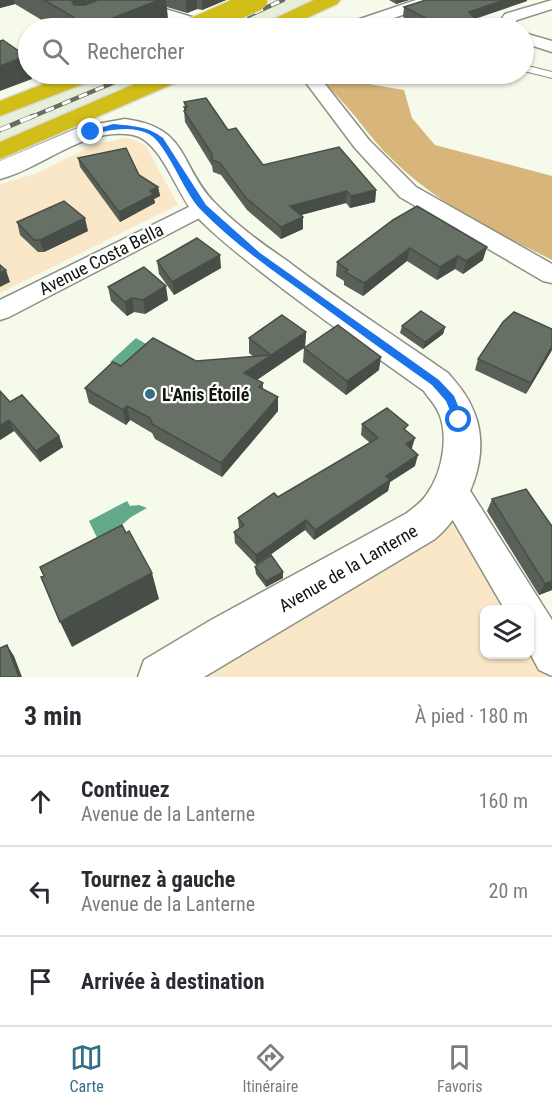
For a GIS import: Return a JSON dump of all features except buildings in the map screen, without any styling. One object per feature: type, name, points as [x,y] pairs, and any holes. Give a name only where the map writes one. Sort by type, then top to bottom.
[{"type":"highway","points":[[210,18],[256,0]]},
{"type":"highway","points":[[291,18],[330,0]]},
{"type":"highway","points":[[0,109],[63,84]]},
{"type":"highway","points":[[0,151],[153,84]]},
{"type":"street","points":[[380,18],[431,0]]},
{"type":"street","points":[[510,18],[552,4]]},
{"type":"street","points":[[129,6],[169,18]]},
{"type":"street","points":[[534,41],[552,47]]},
{"type":"street","points":[[316,84],[362,144],[408,192],[552,275]]},
{"type":"street","name":"Avenue de la Lanterne","points":[[0,171],[102,129],[113,127],[140,129],[152,133],[160,140],[193,195],[203,207],[257,255],[436,382],[451,399],[459,420],[462,443],[461,467],[441,508],[421,526],[227,636],[160,677]]},
{"type":"street","name":"Avenue Costa Bella","points":[[0,311],[203,207]]},
{"type":"street","points":[[451,488],[523,605]]},
{"type":"street","points":[[534,624],[552,657]]},
{"type":"lane","points":[[0,61],[18,54]]},
{"type":"lane","points":[[534,70],[552,75]]},
{"type":"shaded area","points":[[269,0],[314,0],[276,18],[244,18],[236,15]]},
{"type":"shaded area","points":[[84,84],[133,84],[0,140],[0,118]]},
{"type":"shaded area","points":[[323,84],[368,84],[404,90],[412,118],[435,145],[552,176],[552,260],[468,216],[428,190],[392,159]]},
{"type":"shaded area","points":[[125,138],[146,146],[178,205],[0,293],[0,184],[35,174],[96,144]]},
{"type":"shaded area","points":[[136,338],[148,345],[122,369],[110,362]]},
{"type":"shaded area","points":[[127,501],[130,506],[139,505],[147,508],[131,517],[100,544],[89,521]]},
{"type":"shaded area","points":[[446,519],[472,535],[512,605],[480,605],[480,659],[534,659],[534,643],[552,677],[195,677],[389,558]]},
{"type":"railway","points":[[244,18],[283,0]]},
{"type":"railway","points":[[29,118],[110,84]]},
{"type":"railway","points":[[0,130],[33,116]]},
{"type":"place","name":"L'Anis Étoilé","points":[[150,394]]},
{"type":"route","points":[[91,132],[113,127],[127,127],[152,133],[160,140],[193,195],[203,207],[257,255],[436,382],[451,399],[459,420]]}]
